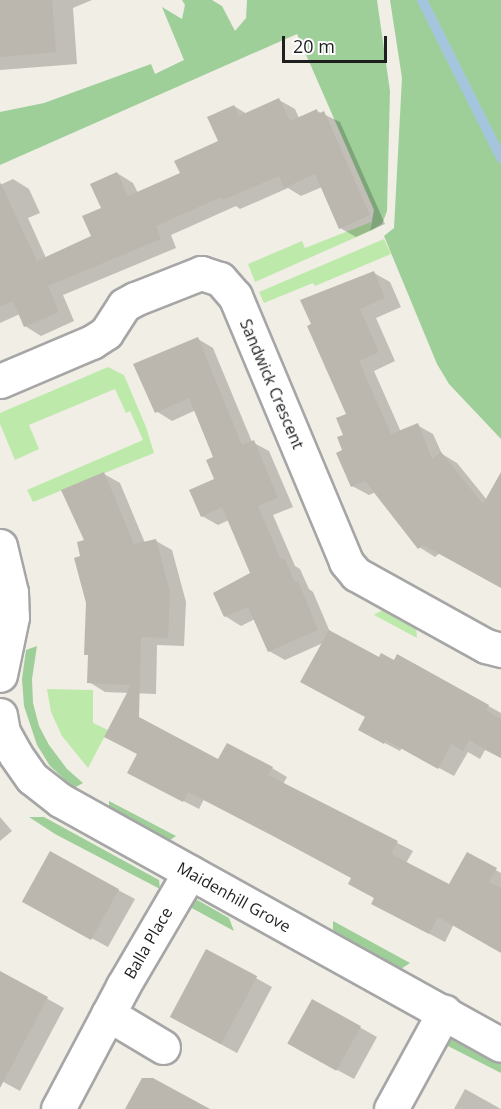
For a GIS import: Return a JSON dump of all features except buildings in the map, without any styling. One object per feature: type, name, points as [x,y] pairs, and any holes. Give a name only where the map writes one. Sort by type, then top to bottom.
[{"type":"street","name":"Sandwick Crescent","points":[[0,381],[92,342],[106,333],[124,304],[135,298],[201,273],[220,279],[235,296],[346,562],[356,573],[366,579],[486,646],[501,650]]},
{"type":"street","points":[[0,546],[11,592],[12,616],[0,675]]},
{"type":"street","name":"Maidenhill Grove","points":[[1,727],[32,778],[60,800],[501,1045]]},
{"type":"street","name":"Balla Place","points":[[58,1109],[108,1014],[190,873]]},
{"type":"street","points":[[391,1109],[444,1012]]},
{"type":"street","points":[[108,1014],[163,1047]]},
{"type":"green space","points":[[182,0],[212,0],[222,6],[235,31],[246,18],[247,0],[377,0],[390,91],[387,211],[382,224],[370,231],[374,210],[297,34],[0,165],[0,112],[44,103],[151,64],[155,74],[184,60],[162,7],[182,19],[185,5]]},
{"type":"green space","points":[[390,0],[501,0],[501,439],[449,384],[437,364],[384,236],[394,228],[402,78]]},
{"type":"green space","points":[[371,222],[370,231],[255,282],[248,264],[302,241],[305,248]]},
{"type":"green space","points":[[384,239],[391,254],[315,286],[313,283],[264,303],[259,292]]},
{"type":"green space","points":[[108,367],[124,375],[146,427],[154,453],[33,502],[27,490],[143,440],[130,411],[126,413],[115,389],[29,425],[39,449],[15,460],[0,424],[0,413]]},
{"type":"green space","points":[[384,609],[416,626],[417,638],[374,615]]},
{"type":"green space","points":[[37,646],[32,679],[33,703],[39,726],[49,745],[67,769],[83,783],[74,788],[50,766],[37,745],[24,706],[22,679],[26,650]]},
{"type":"green space","points":[[47,689],[93,690],[93,723],[108,730],[88,768],[62,736],[51,712]]},
{"type":"green space","points":[[109,801],[176,836],[166,843],[109,811]]},
{"type":"green space","points":[[29,817],[44,817],[159,880],[160,889],[55,834]]},
{"type":"green space","points":[[192,897],[229,918],[234,931],[188,906]]},
{"type":"green space","points":[[333,921],[410,963],[401,969],[333,931]]},
{"type":"green space","points":[[453,1037],[501,1063],[501,1073],[442,1043]]},
{"type":"waterway","points":[[422,0],[501,158]]}]
